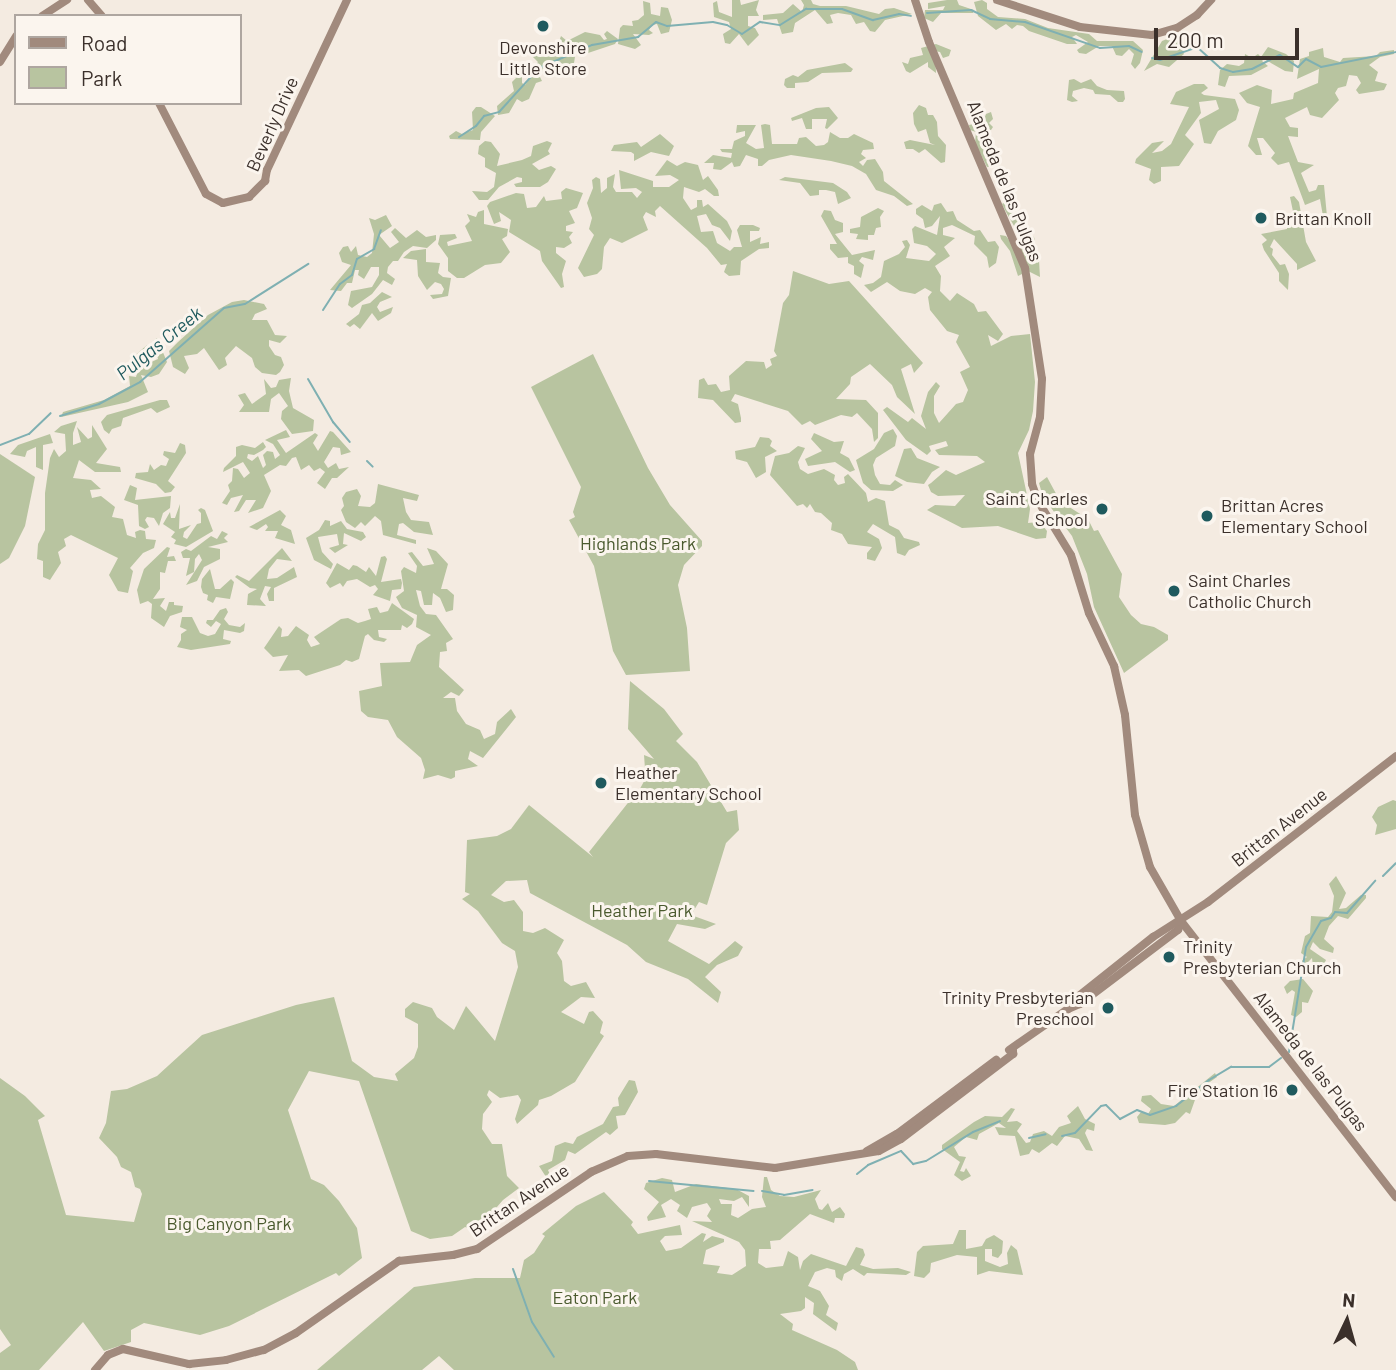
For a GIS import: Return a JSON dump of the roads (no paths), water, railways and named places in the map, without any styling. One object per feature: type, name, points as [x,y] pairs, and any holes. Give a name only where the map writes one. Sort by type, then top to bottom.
[{"type":"main road","points":[[45,14],[67,0]]},
{"type":"main road","points":[[88,0],[100,14]]},
{"type":"main road","name":"Beverly Drive","points":[[160,105],[206,194],[223,203],[249,197],[265,181],[267,170],[346,0]]},
{"type":"main road","name":"Alameda de las Pulgas","points":[[915,0],[929,42],[1025,268],[1042,379],[1040,417],[1030,454],[1032,484],[1038,501],[1072,555],[1089,613],[1114,666],[1125,715],[1140,835],[1158,884],[1181,921],[1396,1197]]},
{"type":"main road","points":[[997,0],[1080,27],[1152,35],[1177,28],[1211,0]]},
{"type":"main road","points":[[0,62],[14,39]]},
{"type":"main road","name":"Brittan Avenue","points":[[95,1370],[108,1355],[123,1349],[189,1364],[226,1360],[264,1350],[296,1332],[399,1261],[453,1255],[477,1249],[590,1171],[628,1156],[656,1154],[775,1168],[805,1166],[867,1151],[897,1134],[1068,1009],[1075,999],[1153,937],[1172,923],[1181,921],[1396,756]]},
{"type":"waterway","name":"Pulgas Creek","points":[[459,137],[476,126],[484,116],[499,112],[539,68],[592,45],[638,37],[656,22],[667,26],[713,22],[727,25],[742,34],[760,22],[780,25],[806,9],[842,9],[873,20],[899,14],[911,16]]},
{"type":"waterway","name":"Pulgas Creek","points":[[927,13],[971,10],[990,19],[1025,22],[1100,48],[1129,46],[1142,52]]},
{"type":"waterway","name":"Pulgas Creek","points":[[1152,58],[1160,60],[1197,47],[1220,68],[1233,72],[1252,69],[1280,55],[1298,67],[1306,59],[1321,67],[1396,52]]},
{"type":"waterway","name":"Pulgas Creek","points":[[323,310],[340,284],[352,275],[357,259],[374,249],[381,230]]},
{"type":"waterway","name":"Pulgas Creek","points":[[60,416],[99,404],[140,382],[224,308],[245,304],[308,264]]},
{"type":"waterway","points":[[308,379],[333,422],[350,442]]},
{"type":"waterway","name":"Pulgas Creek","points":[[0,445],[29,434],[51,413]]},
{"type":"waterway","points":[[367,461],[373,467]]},
{"type":"waterway","points":[[1383,876],[1396,863]]},
{"type":"waterway","points":[[1289,1052],[1306,947],[1321,921],[1331,918],[1335,912],[1347,913],[1375,881]]},
{"type":"waterway","points":[[1062,1136],[1075,1133],[1101,1106],[1106,1105],[1120,1119],[1137,1110],[1150,1115],[1176,1106],[1209,1080],[1231,1067],[1269,1067],[1281,1058]]},
{"type":"waterway","points":[[857,1174],[868,1165],[901,1151],[913,1164],[926,1161],[973,1132],[1000,1121]]},
{"type":"waterway","points":[[1029,1138],[1046,1134]]},
{"type":"waterway","points":[[649,1181],[754,1191]]},
{"type":"waterway","points":[[762,1191],[784,1195],[813,1190]]},
{"type":"waterway","points":[[513,1269],[532,1322],[554,1357]]},
{"type":"place","name":"Devonshire Little Store","points":[[543,26]]},
{"type":"place","name":"Brittan Knoll","points":[[1261,218]]},
{"type":"place","name":"Saint Charles School","points":[[1102,509]]},
{"type":"place","name":"Brittan Acres Elementary School","points":[[1207,516]]},
{"type":"place","name":"Saint Charles Catholic Church","points":[[1174,591]]},
{"type":"place","name":"Heather Elementary School","points":[[601,783]]},
{"type":"place","name":"Trinity Presbyterian Church","points":[[1169,957]]},
{"type":"place","name":"Trinity Presbyterian Preschool","points":[[1108,1008]]},
{"type":"place","name":"Fire Station 16","points":[[1292,1090]]},
{"type":"park label","name":"Highlands Park","points":[[638,543]]},
{"type":"park label","name":"Heather Park","points":[[642,910]]},
{"type":"park label","name":"Big Canyon Park","points":[[229,1223]]},
{"type":"park label","name":"Eaton Park","points":[[595,1297]]}]
